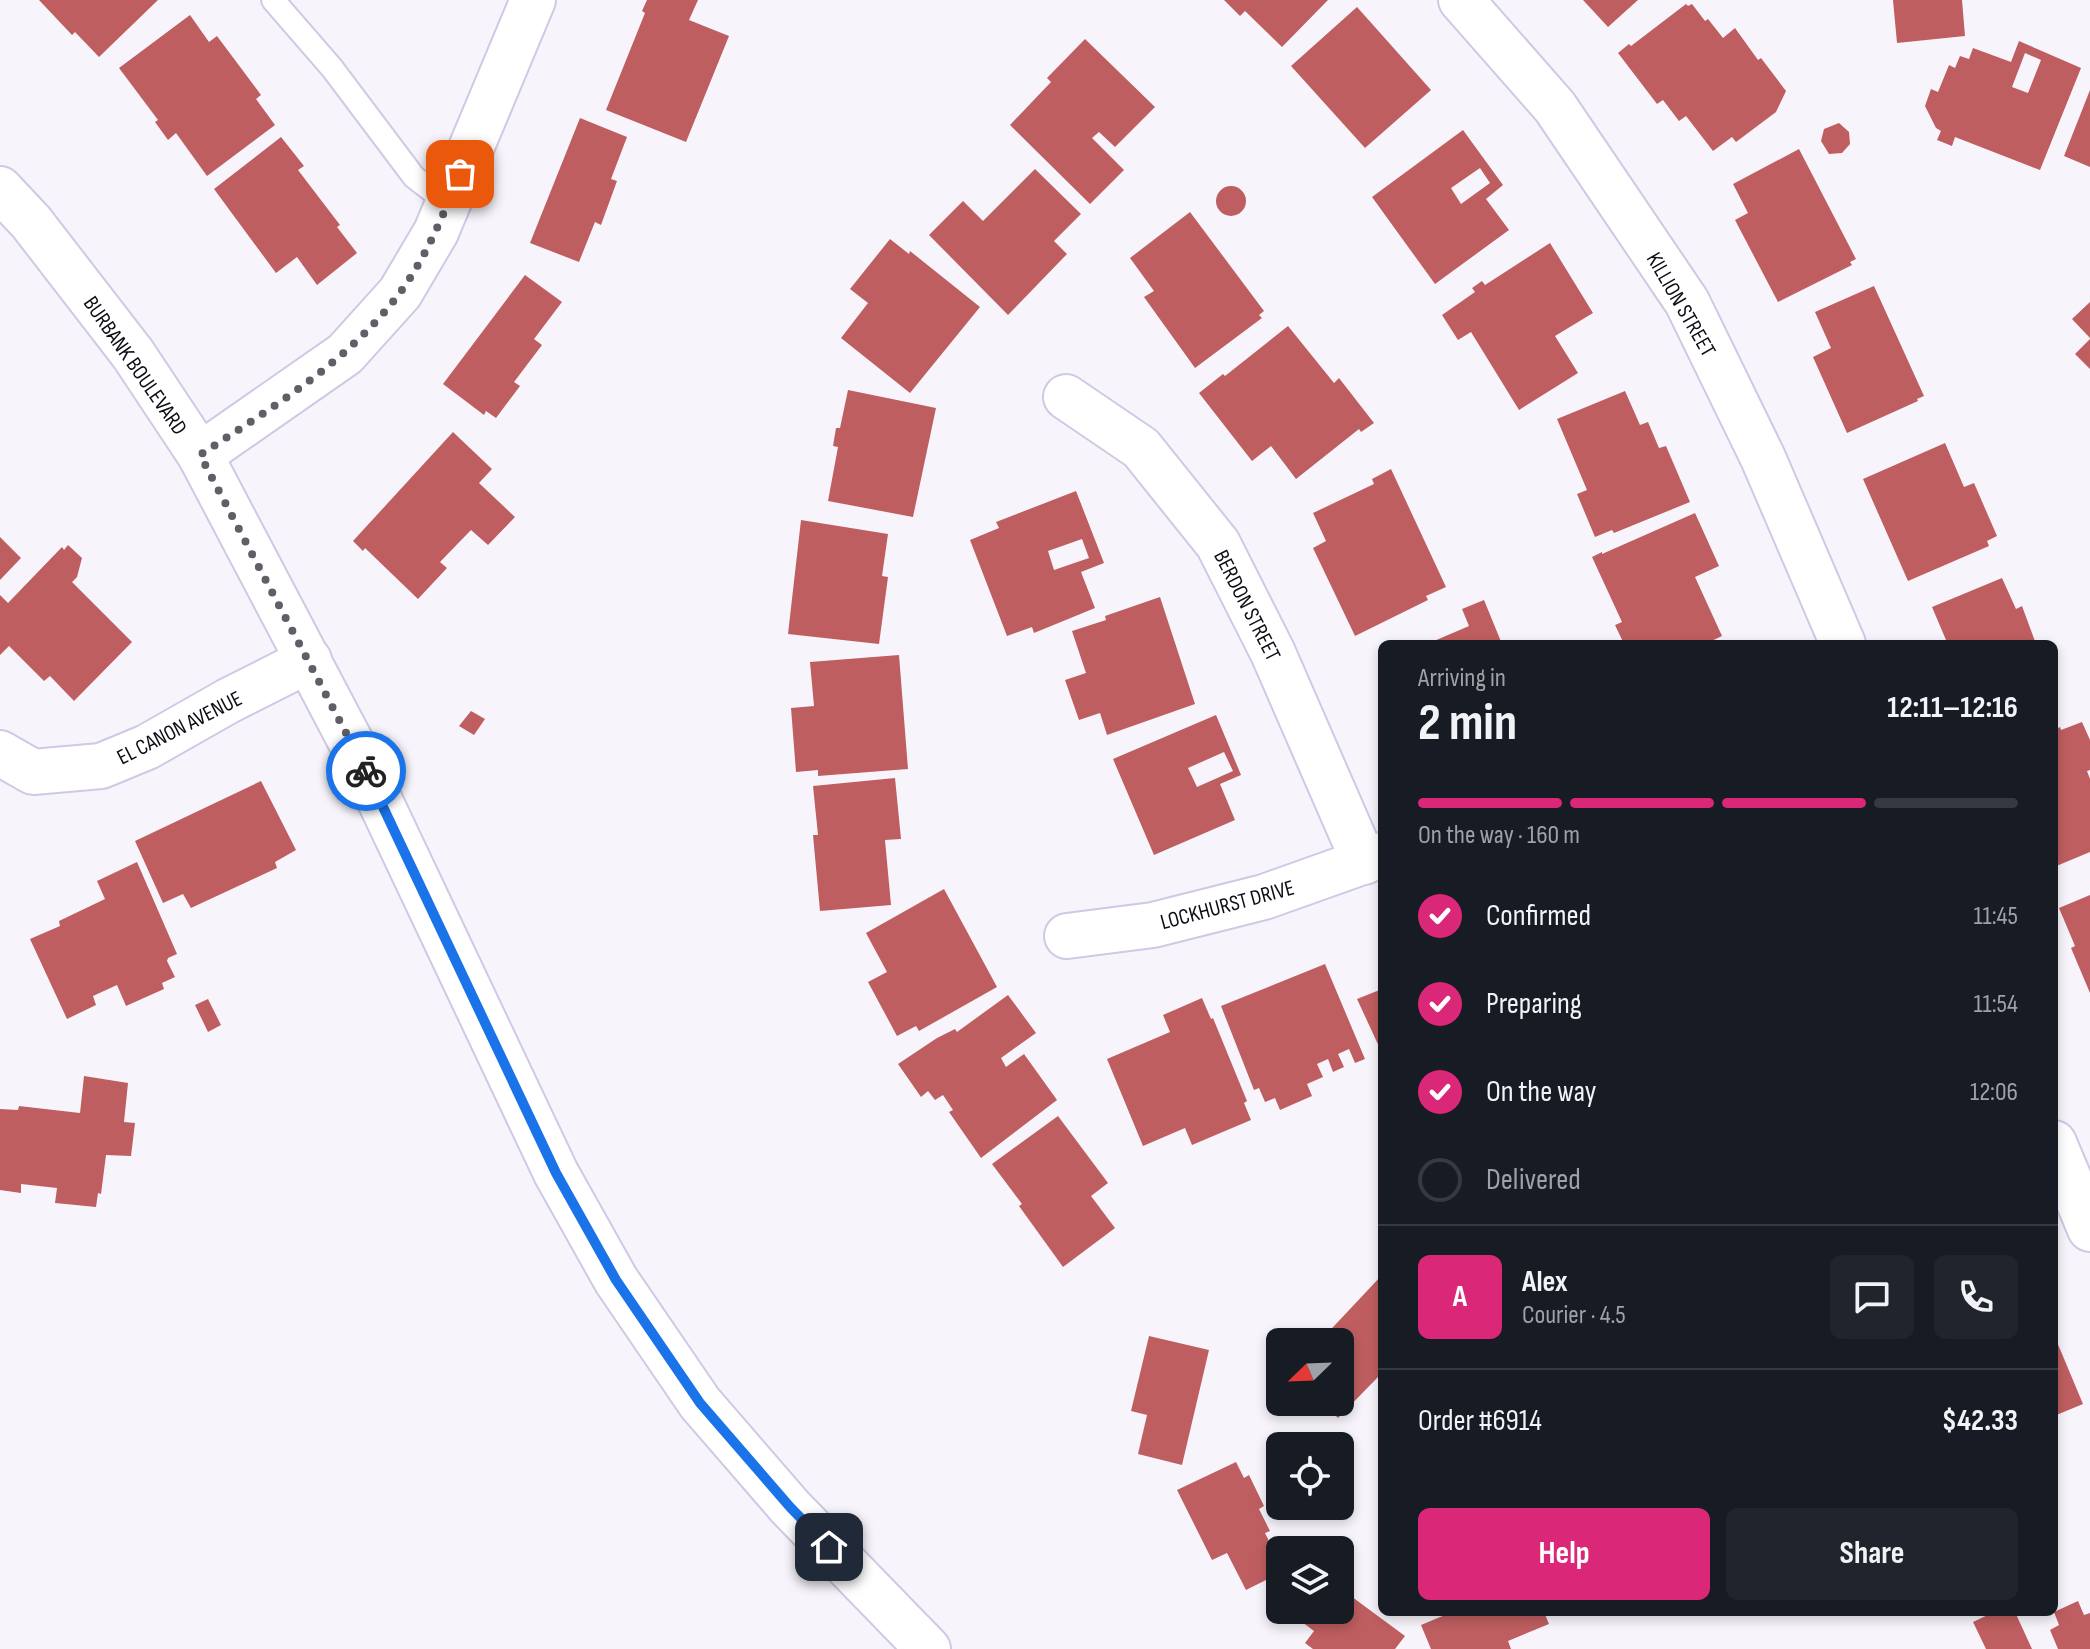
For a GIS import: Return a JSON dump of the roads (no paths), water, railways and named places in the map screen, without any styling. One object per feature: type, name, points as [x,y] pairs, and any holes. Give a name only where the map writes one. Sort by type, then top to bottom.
[{"type":"street","points":[[200,455],[345,354],[400,293],[436,232],[533,0]]},
{"type":"street","name":"KILLION STREET","points":[[1461,0],[1555,107],[1687,302],[1763,458],[1841,640]]},
{"type":"street","name":"BURBANK BOULEVARD","points":[[0,189],[31,222],[133,354],[200,455],[363,765],[556,1173],[616,1280],[700,1403],[790,1507],[928,1649]]},
{"type":"street","name":"BERDON STREET","points":[[1066,397],[1141,448],[1218,544],[1373,859]]},
{"type":"street","name":"EL CANON AVENUE","points":[[0,753],[33,772],[101,766],[147,747],[309,660]]},
{"type":"street","name":"LOCKHURST DRIVE","points":[[1067,936],[1153,925],[1264,897],[1373,859]]},
{"type":"street","points":[[2058,1157],[2073,1210]]},
{"type":"lane","points":[[273,0],[332,68],[414,177],[448,203]]}]
